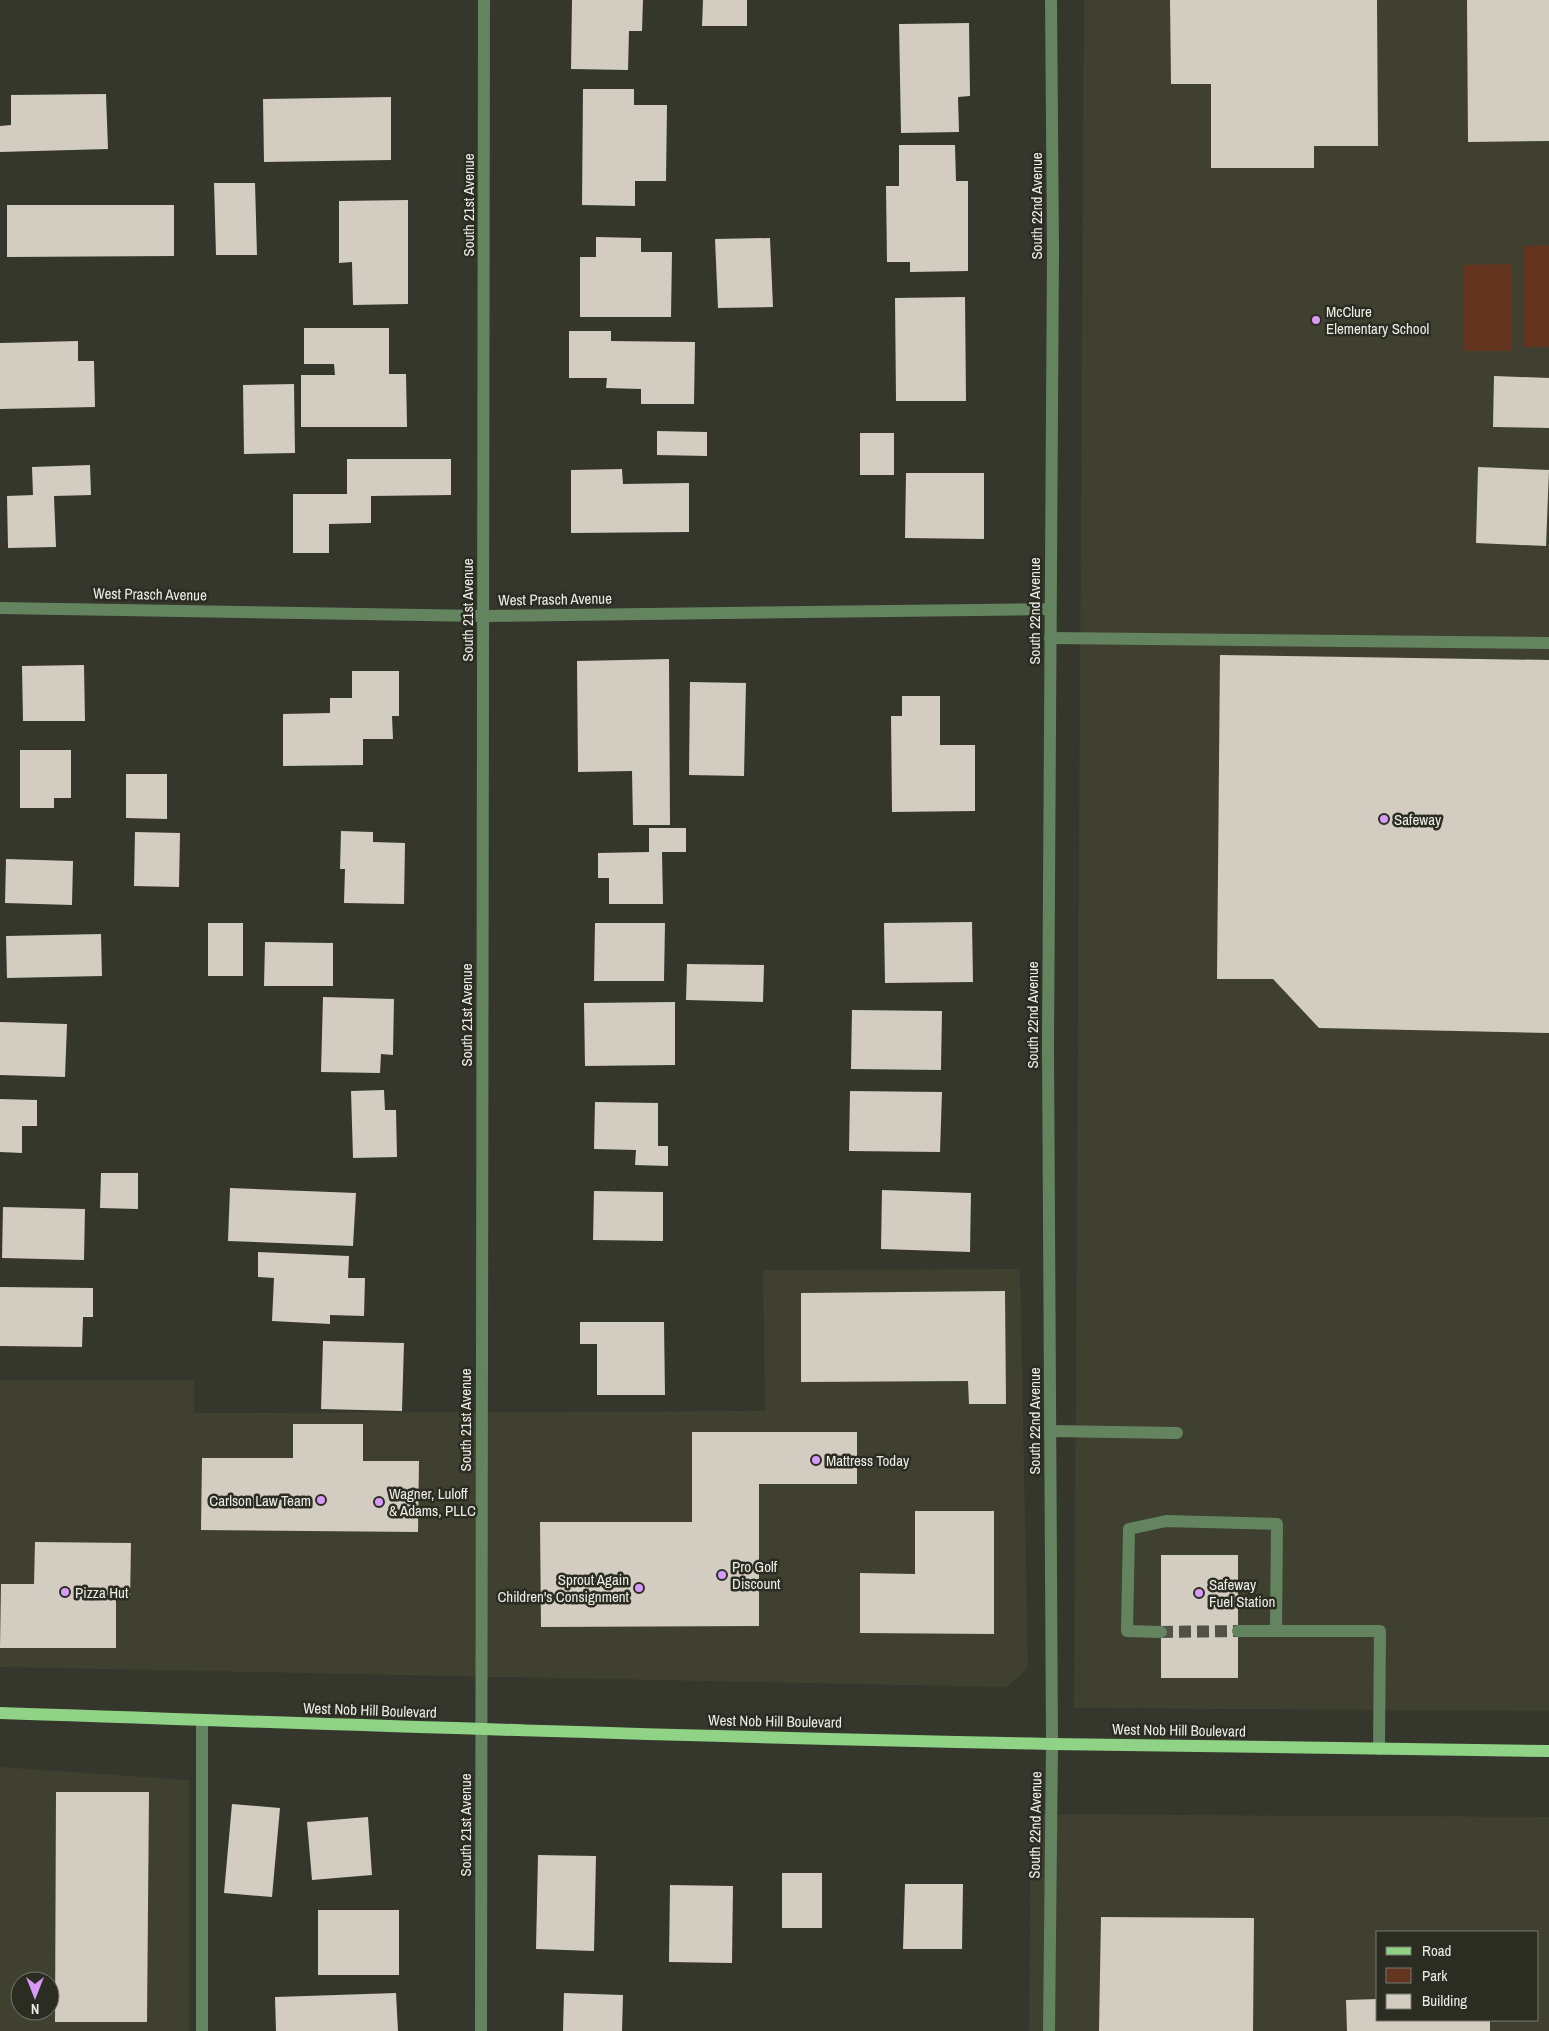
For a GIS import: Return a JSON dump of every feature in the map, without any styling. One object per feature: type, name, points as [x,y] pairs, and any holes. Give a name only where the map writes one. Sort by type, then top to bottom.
[{"type":"main road","name":"West Nob Hill Boulevard","points":[[0,1713],[481,1730],[1052,1744],[1549,1751]]},
{"type":"street","name":"South 21st Avenue","points":[[481,2031],[484,0]]},
{"type":"street","name":"South 22nd Avenue","points":[[1050,2031],[1052,1744],[1048,1057],[1053,250],[1051,0]]},
{"type":"street","name":"West Prasch Avenue","points":[[0,608],[483,616],[1050,609]]},
{"type":"street","points":[[1050,638],[1549,643]]},
{"type":"street","points":[[1050,1431],[1177,1434]]},
{"type":"street","points":[[1160,1632],[1127,1631],[1129,1529],[1166,1521],[1277,1524],[1276,1631]]},
{"type":"street","points":[[1238,1631],[1380,1631],[1380,1748]]},
{"type":"street","points":[[202,1721],[202,2031]]},
{"type":"shaded area","points":[[1084,0],[1549,0],[1549,1711],[1074,1708]]},
{"type":"shaded area","points":[[1020,1269],[1028,1668],[1007,1687],[0,1667],[0,1380],[194,1380],[194,1413],[765,1411],[763,1270]]},
{"type":"shaded area","points":[[0,1767],[189,1780],[189,2031],[0,2031]]},
{"type":"shaded area","points":[[1031,1814],[1549,1817],[1549,2031],[1029,2031]]},
{"type":"green space","points":[[1549,245],[1549,347],[1524,347],[1523,246]]},
{"type":"green space","points":[[1512,264],[1512,351],[1463,351],[1463,265]]},
{"type":"building","points":[[572,0],[643,0],[642,31],[629,31],[628,70],[571,69]]},
{"type":"building","points":[[703,0],[747,0],[747,26],[702,26]]},
{"type":"building","points":[[1170,0],[1377,0],[1378,146],[1314,146],[1314,168],[1211,168],[1211,84],[1171,84]]},
{"type":"building","points":[[1467,0],[1549,0],[1549,141],[1468,142]]},
{"type":"building","points":[[969,23],[970,96],[958,97],[959,132],[901,133],[899,24]]},
{"type":"building","points":[[583,89],[634,89],[634,105],[667,105],[666,181],[635,181],[635,206],[582,205]]},
{"type":"building","points":[[106,94],[108,149],[0,152],[0,126],[11,125],[11,95]]},
{"type":"building","points":[[391,97],[391,160],[264,162],[263,99]]},
{"type":"building","points":[[899,145],[955,145],[956,181],[968,181],[968,271],[910,272],[910,262],[887,262],[886,186],[899,186]]},
{"type":"building","points":[[214,183],[255,183],[257,255],[216,255]]},
{"type":"building","points":[[408,200],[408,304],[353,305],[352,262],[339,263],[339,201]]},
{"type":"building","points":[[7,205],[174,205],[174,256],[7,257]]},
{"type":"building","points":[[596,237],[641,238],[641,252],[672,252],[671,317],[580,317],[580,257],[596,257]]},
{"type":"building","points":[[770,238],[773,307],[718,308],[715,239]]},
{"type":"building","points":[[965,297],[966,401],[896,401],[895,298]]},
{"type":"building","points":[[304,328],[389,328],[389,374],[406,374],[407,427],[301,427],[301,375],[335,375],[334,364],[304,364]]},
{"type":"building","points":[[569,331],[611,331],[611,341],[695,342],[694,404],[641,404],[641,389],[606,388],[607,378],[569,378]]},
{"type":"building","points":[[78,341],[78,361],[94,361],[95,407],[0,409],[0,343]]},
{"type":"building","points":[[1494,376],[1549,378],[1549,428],[1493,427]]},
{"type":"building","points":[[294,384],[295,453],[244,454],[243,385]]},
{"type":"building","points":[[657,431],[707,432],[707,456],[657,455]]},
{"type":"building","points":[[860,433],[894,433],[894,475],[860,475]]},
{"type":"building","points":[[347,459],[451,459],[451,495],[371,496],[371,523],[329,524],[329,553],[293,553],[293,494],[347,494]]},
{"type":"building","points":[[90,465],[91,495],[54,496],[56,547],[8,548],[7,496],[33,495],[32,467]]},
{"type":"building","points":[[1478,467],[1549,470],[1546,546],[1476,543]]},
{"type":"building","points":[[622,469],[623,484],[689,483],[689,532],[571,533],[571,470]]},
{"type":"building","points":[[906,473],[984,473],[984,539],[905,538]]},
{"type":"building","name":"Safeway","points":[[1220,655],[1549,660],[1549,1033],[1319,1028],[1273,979],[1217,979]]},
{"type":"building","points":[[669,659],[670,825],[633,825],[632,771],[578,772],[577,661]]},
{"type":"building","points":[[84,665],[85,721],[23,721],[22,666]]},
{"type":"building","points":[[352,671],[399,671],[399,716],[392,716],[393,739],[363,739],[363,765],[283,766],[283,714],[330,713],[330,698],[352,698]]},
{"type":"building","points":[[690,682],[746,683],[744,776],[689,775]]},
{"type":"building","points":[[902,696],[940,696],[940,745],[975,745],[975,811],[892,812],[891,716],[902,716]]},
{"type":"building","points":[[20,750],[71,750],[71,798],[54,798],[54,808],[20,808]]},
{"type":"building","points":[[126,774],[167,774],[167,819],[126,818]]},
{"type":"building","points":[[649,828],[686,828],[686,852],[662,852],[663,904],[609,904],[609,878],[598,878],[598,853],[649,852]]},
{"type":"building","points":[[341,831],[373,832],[373,842],[405,843],[404,904],[344,903],[345,869],[340,869]]},
{"type":"building","points":[[135,832],[180,833],[179,887],[134,886]]},
{"type":"building","points":[[6,859],[73,861],[72,905],[5,903]]},
{"type":"building","points":[[972,922],[973,982],[885,983],[884,923]]},
{"type":"building","points":[[208,923],[243,923],[243,976],[208,976]]},
{"type":"building","points":[[595,923],[665,923],[664,981],[594,981]]},
{"type":"building","points":[[101,934],[102,976],[7,978],[6,936]]},
{"type":"building","points":[[265,942],[333,943],[333,986],[264,986]]},
{"type":"building","points":[[687,964],[764,965],[763,1002],[686,1000]]},
{"type":"building","points":[[323,997],[394,999],[393,1055],[381,1054],[380,1073],[321,1072]]},
{"type":"building","points":[[675,1002],[675,1065],[585,1066],[584,1003]]},
{"type":"building","points":[[852,1010],[942,1011],[941,1070],[851,1069]]},
{"type":"building","points":[[0,1022],[67,1024],[65,1077],[0,1075]]},
{"type":"building","points":[[384,1090],[385,1110],[396,1110],[397,1157],[353,1158],[351,1091]]},
{"type":"building","points":[[850,1091],[942,1092],[940,1152],[849,1151]]},
{"type":"building","points":[[0,1099],[37,1100],[37,1126],[22,1126],[22,1153],[0,1152]]},
{"type":"building","points":[[595,1102],[658,1103],[658,1146],[668,1146],[668,1166],[635,1165],[636,1150],[594,1149]]},
{"type":"building","points":[[101,1173],[138,1173],[138,1209],[100,1208]]},
{"type":"building","points":[[230,1188],[356,1193],[353,1246],[228,1241]]},
{"type":"building","points":[[882,1190],[971,1193],[970,1252],[881,1249]]},
{"type":"building","points":[[594,1191],[663,1192],[663,1241],[593,1240]]},
{"type":"building","points":[[3,1207],[85,1209],[84,1260],[2,1258]]},
{"type":"building","points":[[258,1252],[349,1256],[348,1278],[365,1278],[364,1316],[330,1315],[330,1324],[272,1321],[274,1278],[258,1277]]},
{"type":"building","points":[[0,1287],[93,1288],[93,1317],[83,1317],[82,1347],[0,1346]]},
{"type":"building","points":[[1005,1291],[1006,1404],[969,1404],[968,1381],[801,1382],[801,1293]]},
{"type":"building","points":[[580,1322],[664,1322],[665,1395],[597,1395],[597,1344],[580,1344]]},
{"type":"building","points":[[323,1341],[404,1343],[402,1411],[321,1409]]},
{"type":"building","points":[[293,1424],[363,1424],[363,1461],[419,1461],[418,1532],[201,1530],[202,1458],[293,1458]]},
{"type":"building","points":[[692,1432],[857,1432],[857,1484],[759,1484],[759,1626],[541,1627],[540,1522],[692,1522]]},
{"type":"building","points":[[915,1511],[994,1511],[994,1634],[860,1633],[860,1573],[915,1574]]},
{"type":"building","name":"Pizza Hut","points":[[35,1542],[131,1543],[130,1600],[116,1600],[116,1648],[0,1648],[1,1584],[34,1584]]},
{"type":"building","name":"Safeway Fuel Station","points":[[1161,1555],[1238,1555],[1238,1678],[1161,1678]]},
{"type":"building","points":[[56,1792],[149,1792],[147,2022],[55,2022],[60,2021],[60,1971],[55,1971]]},
{"type":"building","points":[[232,1804],[280,1808],[272,1897],[224,1893]]},
{"type":"building","points":[[368,1817],[372,1875],[312,1880],[307,1822]]},
{"type":"building","points":[[538,1855],[596,1856],[594,1951],[536,1949]]},
{"type":"building","points":[[782,1873],[822,1873],[822,1928],[782,1928]]},
{"type":"building","points":[[905,1884],[963,1884],[962,1949],[903,1949]]},
{"type":"building","points":[[670,1885],[733,1886],[732,1963],[669,1962]]},
{"type":"building","points":[[318,1910],[399,1910],[399,1975],[318,1975]]},
{"type":"building","points":[[1101,1917],[1254,1918],[1253,2031],[1099,2031]]},
{"type":"building","points":[[396,1993],[398,2031],[276,2031],[275,1997]]},
{"type":"building","points":[[564,1993],[623,1995],[622,2031],[563,2031]]},
{"type":"building","points":[[1376,1999],[1376,2021],[1490,2021],[1490,2031],[1347,2031],[1346,2000]]},
{"type":"tunnel","points":[[1161,1632],[1238,1631]]},
{"type":"place","name":"McClure Elementary School","points":[[1316,320]]},
{"type":"place","name":"Safeway","points":[[1384,819]]},
{"type":"place","name":"Mattress Today","points":[[816,1460]]},
{"type":"place","name":"Carlson Law Team","points":[[321,1500]]},
{"type":"place","name":"Wagner, Luloff & Adams, PLLC","points":[[379,1502]]},
{"type":"place","name":"Pro Golf Discount","points":[[722,1575]]},
{"type":"place","name":"Sprout Again Children's Consignment","points":[[639,1588]]},
{"type":"place","name":"Pizza Hut","points":[[65,1592]]},
{"type":"place","name":"Safeway Fuel Station","points":[[1199,1593]]}]
